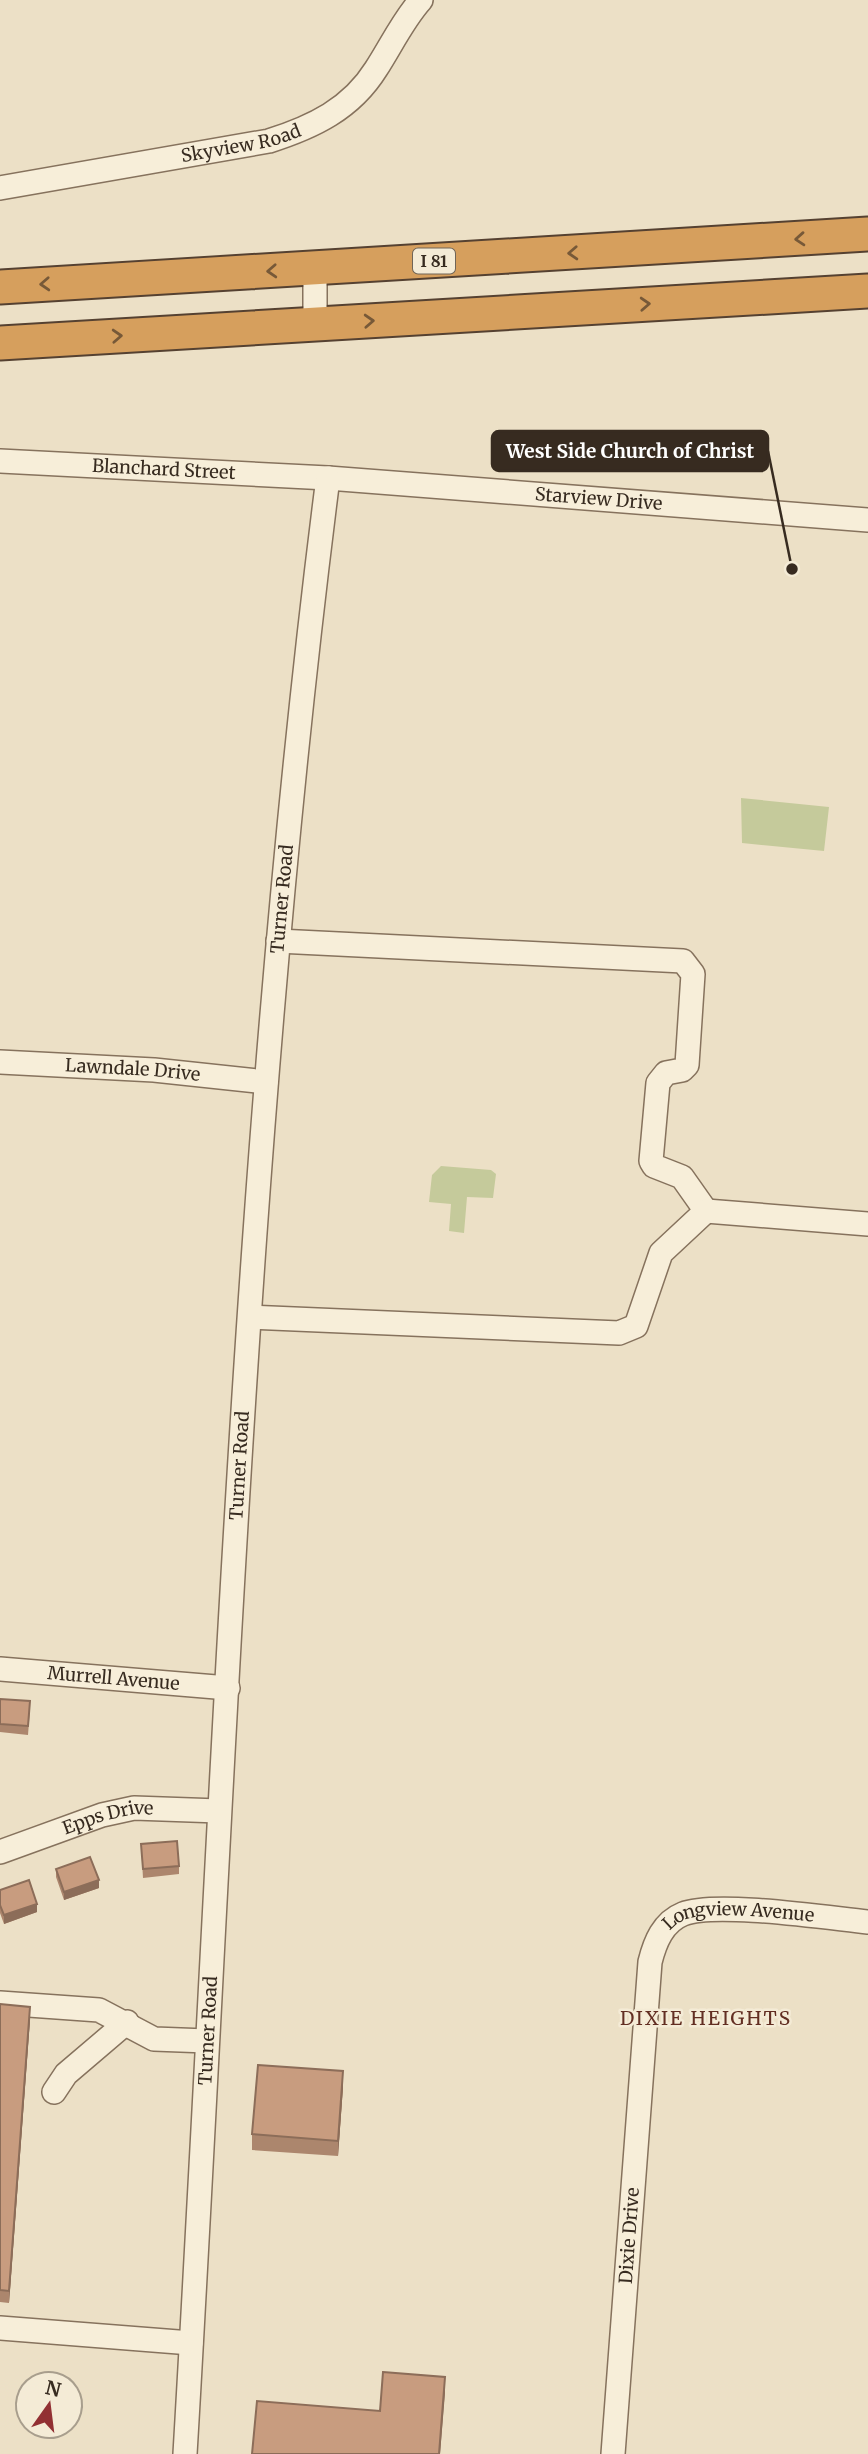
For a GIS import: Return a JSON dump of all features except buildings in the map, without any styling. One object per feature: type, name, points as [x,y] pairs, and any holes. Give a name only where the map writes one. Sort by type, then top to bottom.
[{"type":"highway","name":"I 81","points":[[0,287],[868,234]]},
{"type":"highway","points":[[0,343],[868,291]]},
{"type":"street","name":"Skyview Road","points":[[0,188],[256,144],[300,131],[329,117],[364,86],[413,2]]},
{"type":"street","points":[[315,268],[315,324]]},
{"type":"street","name":"Blanchard Street","points":[[0,461],[328,478]]},
{"type":"street","name":"Starview Drive","points":[[328,478],[868,520]]},
{"type":"street","name":"Turner Road","points":[[185,2454],[219,1811],[266,1082],[308,638],[328,478]]},
{"type":"street","points":[[278,941],[683,961],[693,974],[687,1065],[681,1070],[666,1073],[658,1083],[651,1161],[654,1166],[682,1177],[706,1211]]},
{"type":"street","name":"Lawndale Drive","points":[[0,1062],[154,1070],[266,1082]]},
{"type":"street","points":[[250,1317],[619,1333],[636,1326],[661,1253],[706,1211],[868,1224]]},
{"type":"street","name":"Murrell Avenue","points":[[0,1669],[228,1688]]},
{"type":"street","name":"Epps Drive","points":[[0,1852],[102,1815],[134,1808],[219,1811]]},
{"type":"street","name":"Longview Avenue","points":[[646,2019],[654,1945],[670,1922],[682,1914],[714,1909],[868,1922]]},
{"type":"street","points":[[0,2003],[99,2010],[127,2022],[154,2039],[208,2041]]},
{"type":"street","name":"Dixie Drive","points":[[613,2454],[646,2019]]},
{"type":"street","points":[[54,2092],[66,2074],[127,2022]]},
{"type":"street","points":[[0,2328],[191,2343]]},
{"type":"green space","points":[[741,798],[829,807],[824,851],[742,843]]},
{"type":"green space","points":[[441,1166],[491,1170],[496,1174],[493,1198],[467,1197],[464,1233],[449,1231],[451,1204],[429,1202],[432,1175]]},
{"type":"place","name":"West Side Church of Christ","points":[[792,569]]},
{"type":"district","name":"DIXIE HEIGHTS","points":[[706,2018]]}]
